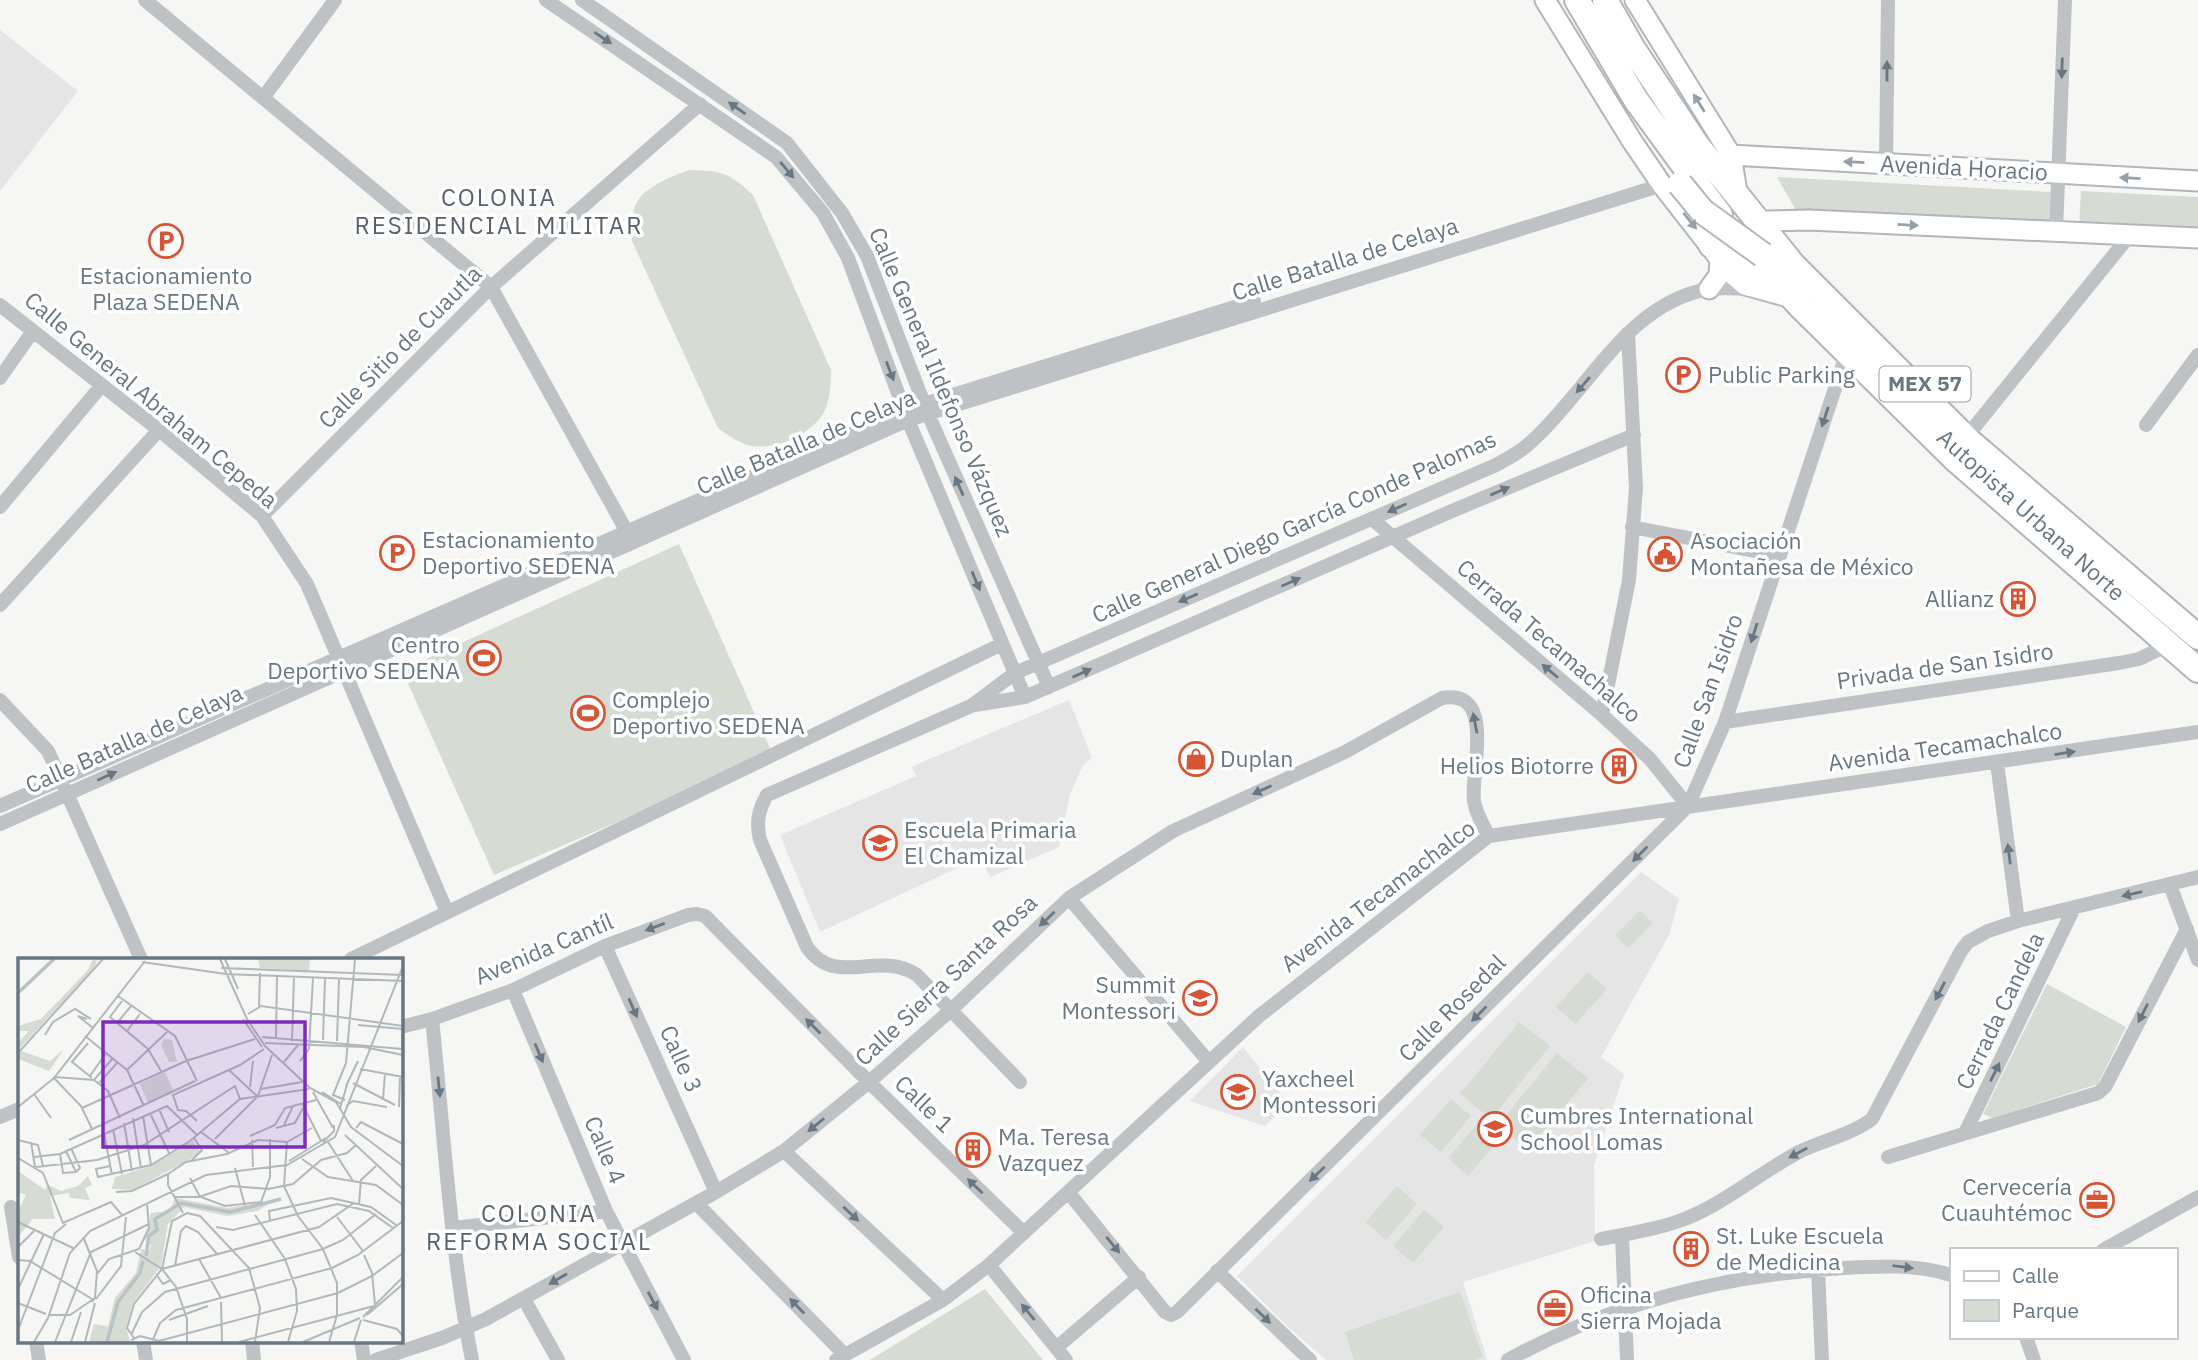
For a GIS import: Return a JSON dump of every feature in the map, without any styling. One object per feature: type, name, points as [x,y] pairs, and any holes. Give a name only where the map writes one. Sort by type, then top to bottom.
[{"type":"highway","points":[[1559,0],[1633,120],[1680,184],[1702,211],[1763,255]]},
{"type":"highway","name":"MEX 57","points":[[1577,0],[1629,88],[1676,158],[1716,211],[1793,301],[1956,460],[2198,670]]},
{"type":"highway","name":"Autopista Urbana Norte","points":[[1587,0],[1620,59],[1685,155],[1763,255],[1955,449],[2029,517],[2198,660]]},
{"type":"highway","name":"Autopista Urbana Norte","points":[[1605,0],[1633,49],[1696,144],[1793,265],[1969,440],[2198,637]]},
{"type":"highway","name":"MEX 57","points":[[1616,0],[1650,59],[1736,186],[1767,221],[1910,370],[1972,430],[2198,627]]},
{"type":"highway","points":[[1716,252],[1748,263],[1793,301]]},
{"type":"street","points":[[263,98],[335,0]]},
{"type":"street","name":"Calle General Ildefonso Vázquez","points":[[546,0],[776,157],[823,213],[848,258],[907,415],[1025,697]]},
{"type":"street","name":"Calle General Ildefonso Vázquez","points":[[582,0],[787,143],[842,213],[867,256],[926,408],[1049,687]]},
{"type":"street","points":[[1545,0],[1592,79],[1659,181],[1736,278],[1755,289],[1793,301]]},
{"type":"street","points":[[1635,0],[1731,155],[1736,186]]},
{"type":"street","points":[[1886,164],[1888,0]]},
{"type":"street","points":[[2056,232],[2065,0]]},
{"type":"street","points":[[150,2],[491,287],[627,532]]},
{"type":"street","name":"Calle Sitio de Cuautla","points":[[262,516],[491,287],[700,104]]},
{"type":"street","name":"Avenida Horacio","points":[[1731,155],[2198,181]]},
{"type":"street","name":"Calle Batalla de Celaya","points":[[0,824],[627,532],[907,415],[1659,181]]},
{"type":"street","points":[[1767,221],[1809,220],[2198,238]]},
{"type":"street","points":[[1972,430],[2130,236]]},
{"type":"street","points":[[1709,289],[1719,275],[1716,252]]},
{"type":"street","name":"Calle General Diego García Conde Palomas","points":[[951,1010],[907,968],[889,965],[832,968],[814,956],[760,840],[757,825],[759,808],[767,795],[971,706],[1015,673],[1037,663],[1496,465],[1530,444],[1628,333],[1649,316],[1709,289],[1755,289]]},
{"type":"street","name":"Calle General Abraham Cepeda","points":[[0,305],[159,430],[262,516],[307,584],[447,912]]},
{"type":"street","points":[[0,378],[33,331]]},
{"type":"street","points":[[1602,715],[1629,580],[1636,488],[1628,333]]},
{"type":"street","name":"Calle San Isidro","points":[[1688,806],[1725,722],[1847,352]]},
{"type":"street","points":[[2146,425],[2198,355]]},
{"type":"street","points":[[0,507],[102,385]]},
{"type":"street","name":"Calle Batalla de Celaya","points":[[0,806],[343,663],[907,415]]},
{"type":"street","points":[[0,606],[159,430]]},
{"type":"street","name":"Calle General Diego García Conde Palomas","points":[[971,706],[1025,697],[1633,435]]},
{"type":"street","points":[[1442,488],[1452,511]]},
{"type":"street","name":"Cerrada Tecamachalco","points":[[1372,519],[1602,715],[1650,759],[1688,806]]},
{"type":"street","points":[[1632,527],[1780,556]]},
{"type":"street","points":[[353,958],[1002,644]]},
{"type":"street","name":"Privada de San Isidro","points":[[1725,722],[2119,663],[2139,659],[2168,645]]},
{"type":"street","name":"Calle Sierra Santa Rosa","points":[[376,1360],[466,1328],[524,1299],[784,1151],[869,1082],[951,1010],[1069,898],[1173,831],[1345,752],[1442,698],[1462,698],[1470,705],[1475,718],[1477,733],[1474,798],[1477,813],[1489,836]]},
{"type":"street","points":[[0,700],[48,751],[141,958]]},
{"type":"street","name":"Avenida Tecamachalco","points":[[840,1357],[943,1300],[989,1265],[1259,1016],[1489,836],[2198,732]]},
{"type":"street","points":[[1997,763],[2018,921]]},
{"type":"street","name":"Calle Rosedal","points":[[1139,1277],[1165,1312],[1171,1315],[1688,806]]},
{"type":"street","points":[[1601,1239],[1679,1222],[1702,1211],[1792,1156],[1850,1132],[1872,1119],[1968,942],[1988,931],[2018,921],[2198,877]]},
{"type":"street","points":[[2169,885],[2198,960]]},
{"type":"street","points":[[1069,898],[1209,1062]]},
{"type":"street","name":"Cerrada Candela","points":[[1965,1133],[2074,908]]},
{"type":"street","name":"Avenida Cantíl","points":[[402,1027],[513,990],[605,946],[688,915],[705,916]]},
{"type":"street","name":"Calle 1","points":[[705,916],[869,1082],[1024,1233]]},
{"type":"street","points":[[1888,1157],[2088,1098],[2105,1087],[2186,929]]},
{"type":"street","name":"Calle 3","points":[[605,946],[716,1192]]},
{"type":"street","name":"Calle 4","points":[[513,990],[606,1211],[684,1360]]},
{"type":"street","points":[[951,1010],[1020,1082]]},
{"type":"street","points":[[432,1019],[453,1228],[472,1360]]},
{"type":"street","points":[[0,1117],[18,1109]]},
{"type":"street","points":[[784,1151],[943,1300]]},
{"type":"street","points":[[1056,1348],[1139,1277],[1069,1193]]},
{"type":"street","points":[[2108,1248],[2198,1197]]},
{"type":"street","points":[[696,1203],[840,1357]]},
{"type":"street","points":[[10,1208],[18,1252]]},
{"type":"street","points":[[453,1228],[606,1211]]},
{"type":"street","points":[[1622,1235],[1627,1360]]},
{"type":"street","points":[[989,1265],[1066,1360]]},
{"type":"street","points":[[1508,1360],[1625,1307],[1692,1288],[1776,1273],[1893,1265],[1950,1275]]},
{"type":"street","points":[[1818,1269],[1822,1360]]},
{"type":"street","points":[[1217,1272],[1310,1360]]},
{"type":"street","points":[[524,1299],[558,1360]]},
{"type":"street","points":[[2027,1339],[2034,1360]]},
{"type":"street","points":[[36,1342],[39,1360]]},
{"type":"street","points":[[143,1342],[146,1360]]},
{"type":"street","points":[[252,1342],[254,1360]]},
{"type":"street","points":[[362,1342],[364,1360]]},
{"type":"shaded area","points":[[0,30],[78,91],[0,191]]},
{"type":"shaded area","points":[[1069,700],[1092,758],[1083,765],[1070,794],[1059,847],[990,877],[981,857],[820,932],[780,835],[916,776],[912,767],[920,763]]},
{"type":"shaded area","name":"Cumbres International School Lomas","points":[[1641,872],[1679,899],[1669,935],[1601,1057],[1624,1074],[1594,1165],[1595,1241],[1463,1282],[1486,1360],[1326,1360],[1237,1276]]},
{"type":"shaded area","name":"Yaxcheel Montessori","points":[[1243,1047],[1288,1103],[1265,1126],[1190,1101]]},
{"type":"green space","points":[[689,170],[724,174],[753,195],[831,370],[826,408],[813,425],[795,438],[773,445],[752,446],[718,428],[632,241],[634,211],[641,196],[660,182]]},
{"type":"green space","points":[[1777,177],[2051,192],[2049,232],[1799,216]]},
{"type":"green space","points":[[2081,191],[2198,197],[2198,234],[2079,228]]},
{"type":"green space","name":"Complejo Deportivo SEDENA","points":[[679,544],[773,755],[494,875],[402,670]]},
{"type":"green space","points":[[1640,910],[1653,923],[1628,948],[1615,935]]},
{"type":"green space","points":[[1588,972],[1607,989],[1575,1024],[1556,1007]]},
{"type":"green space","points":[[2047,984],[2126,1027],[2098,1084],[1993,1118],[1983,1114]]},
{"type":"green space","points":[[1519,1022],[1550,1046],[1491,1119],[1460,1094]]},
{"type":"green space","points":[[1557,1053],[1588,1078],[1529,1150],[1498,1125]]},
{"type":"green space","points":[[1451,1099],[1471,1116],[1441,1152],[1420,1135]]},
{"type":"green space","points":[[1479,1122],[1499,1140],[1468,1176],[1448,1158]]},
{"type":"green space","points":[[1397,1186],[1417,1204],[1386,1240],[1366,1222]]},
{"type":"green space","points":[[1424,1210],[1444,1227],[1413,1263],[1393,1246]]},
{"type":"green space","points":[[985,1289],[1043,1360],[870,1360]]},
{"type":"green space","points":[[1460,1292],[1483,1357],[1475,1360],[1354,1360],[1345,1332]]},
{"type":"place","name":"Estacionamiento Plaza SEDENA","points":[[166,241]]},
{"type":"place","name":"Public Parking","points":[[1683,375]]},
{"type":"place","name":"Estacionamiento Deportivo SEDENA","points":[[397,553]]},
{"type":"place","name":"Asociación Montañesa de México","points":[[1665,554]]},
{"type":"place","name":"Allianz","points":[[2018,599]]},
{"type":"place","name":"Centro Deportivo SEDENA","points":[[484,658]]},
{"type":"place","name":"Complejo Deportivo SEDENA","points":[[588,713]]},
{"type":"place","name":"Duplan","points":[[1196,759]]},
{"type":"place","name":"Helios Biotorre","points":[[1619,766]]},
{"type":"place","name":"Escuela Primaria El Chamizal","points":[[880,843]]},
{"type":"place","name":"Summit Montessori","points":[[1200,998]]},
{"type":"place","name":"Yaxcheel Montessori","points":[[1238,1092]]},
{"type":"place","name":"Cumbres International School Lomas","points":[[1495,1129]]},
{"type":"place","name":"Ma. Teresa Vazquez","points":[[973,1150]]},
{"type":"place","name":"Cervecería Cuauhtémoc","points":[[2097,1200]]},
{"type":"place","name":"St. Luke Escuela de Medicina","points":[[1691,1249]]},
{"type":"place","name":"Oficina Sierra Mojada","points":[[1555,1308]]},
{"type":"district","name":"COLONIA RESIDENCIAL MILITAR","points":[[499,212]]},
{"type":"district","name":"COLONIA REFORMA SOCIAL","points":[[539,1228]]}]
